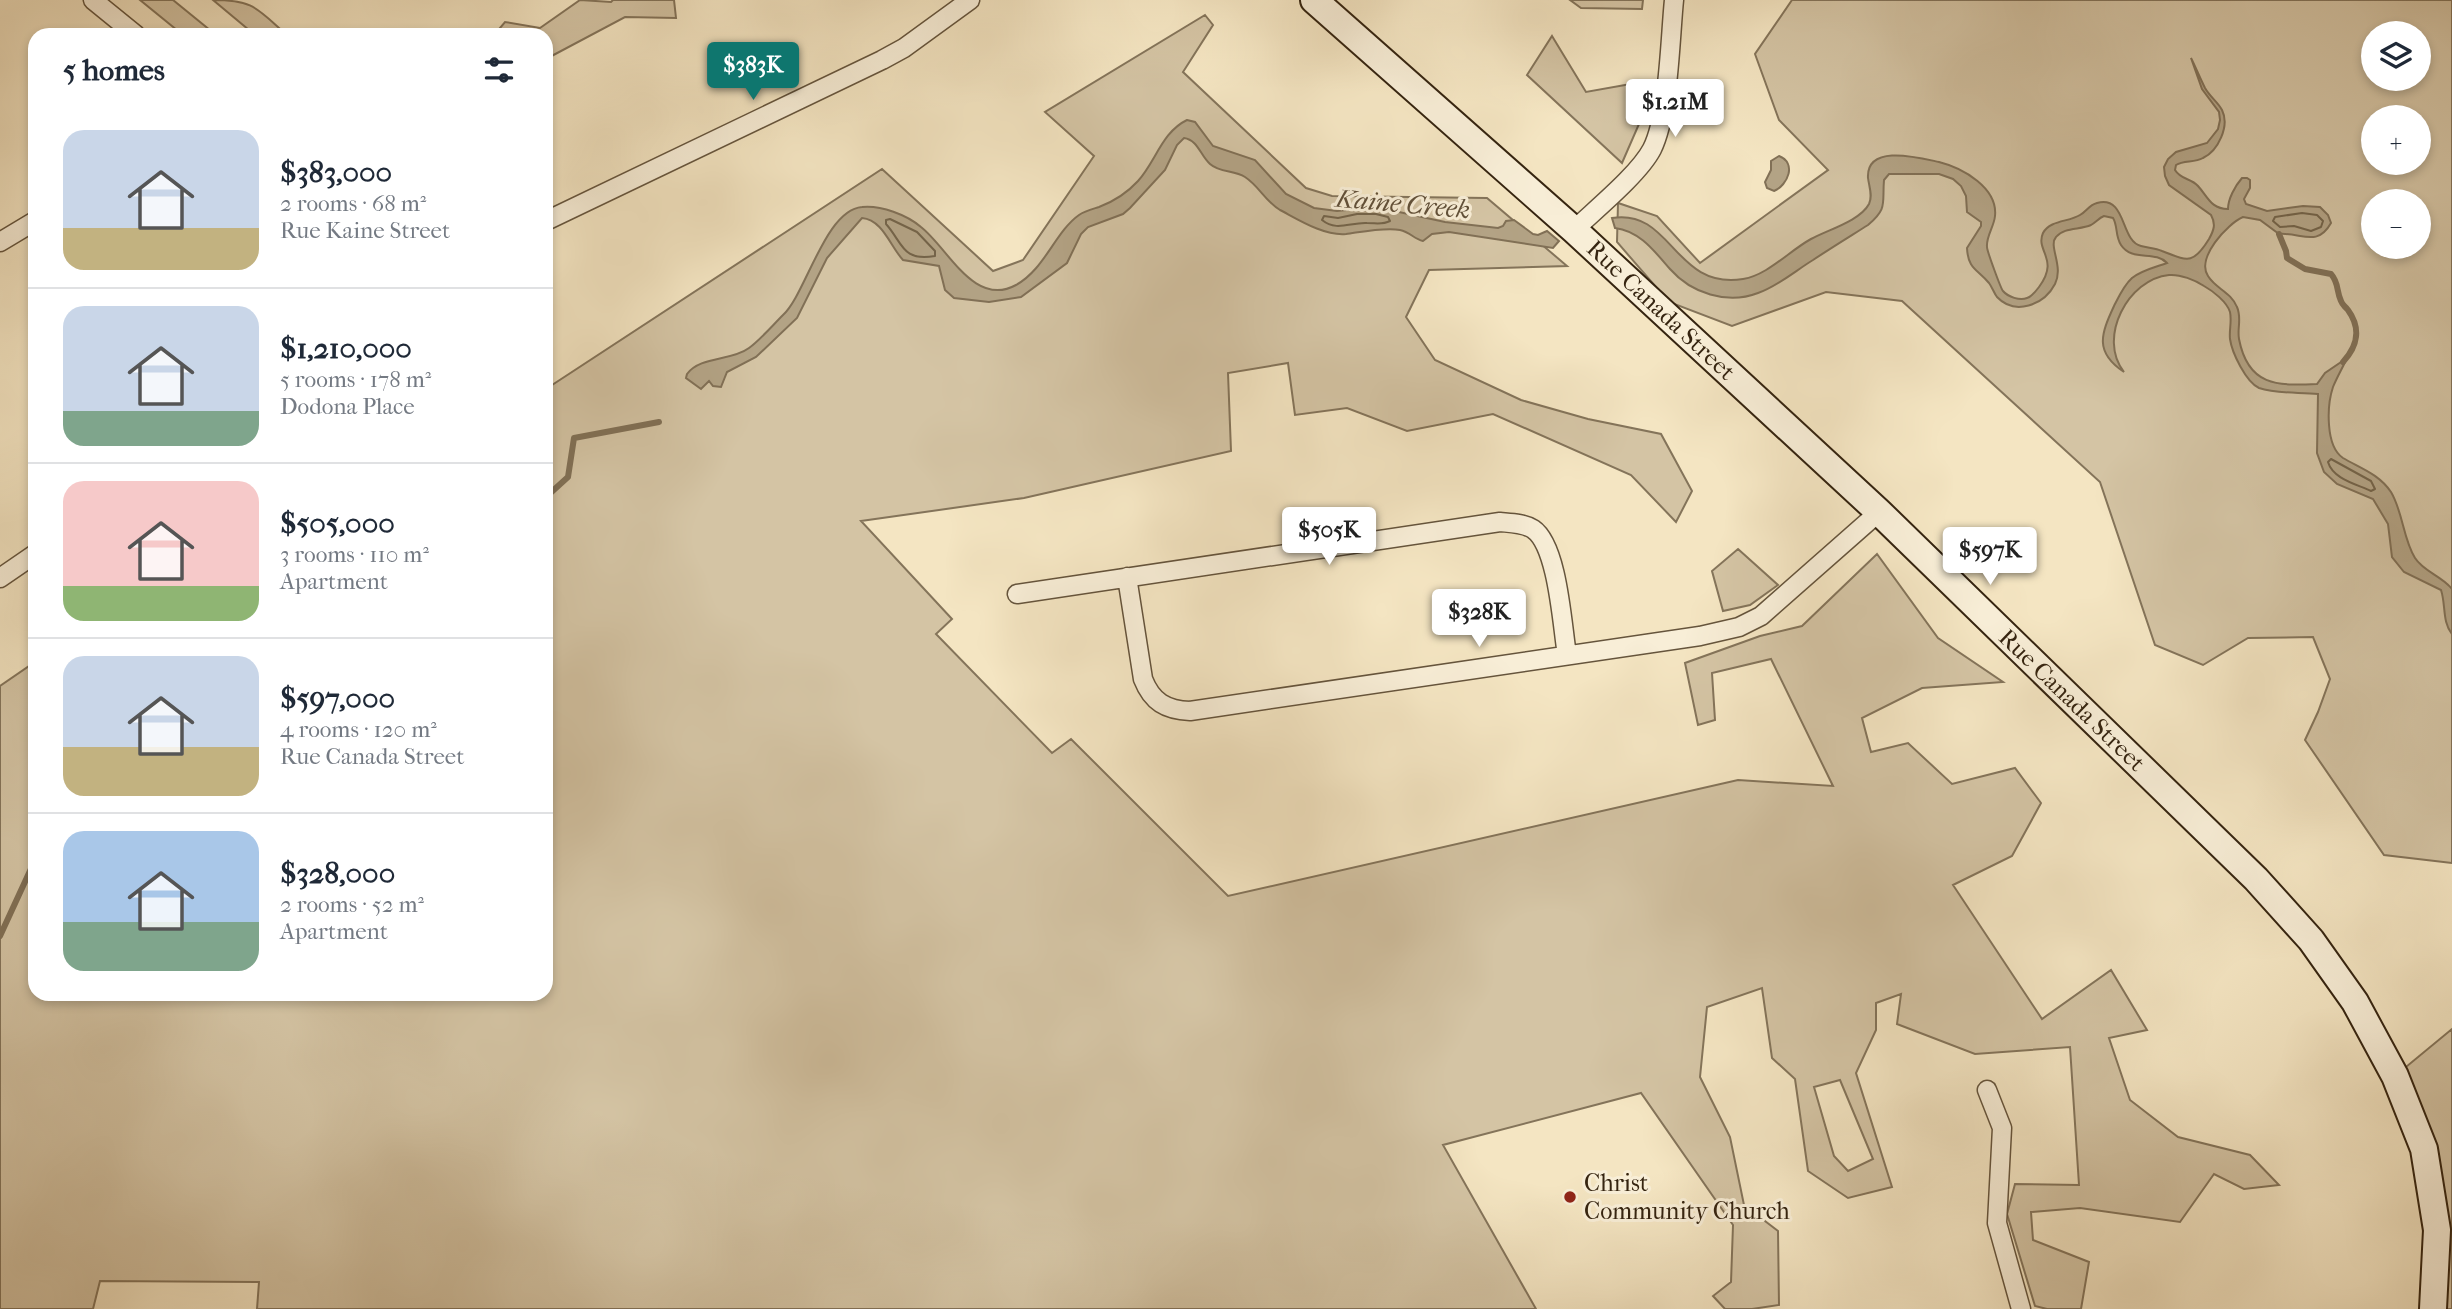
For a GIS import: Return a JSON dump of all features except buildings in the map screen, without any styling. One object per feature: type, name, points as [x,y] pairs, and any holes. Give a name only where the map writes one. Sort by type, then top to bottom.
[{"type":"main road","name":"Rue Canada Street","points":[[1314,0],[1574,230],[1879,512],[2256,879],[2311,940],[2355,1002],[2395,1076],[2424,1149],[2437,1230],[2433,1309]]},
{"type":"street","points":[[93,0],[127,28]]},
{"type":"street","points":[[553,218],[882,60],[928,32],[970,0]]},
{"type":"street","points":[[1574,230],[1634,171],[1652,149],[1664,103],[1674,0]]},
{"type":"street","points":[[0,242],[28,225]]},
{"type":"street","points":[[1126,577],[1143,679],[1149,693],[1160,705],[1190,711],[1700,636],[1739,627],[1761,616],[1784,598],[1879,512]]},
{"type":"street","points":[[1017,594],[1500,522],[1516,523],[1538,534],[1544,540],[1551,557],[1567,655]]},
{"type":"street","points":[[0,579],[28,559]]},
{"type":"street","points":[[1987,1090],[2002,1128],[1997,1223],[2021,1309]]},
{"type":"shaded area","points":[[140,0],[173,0],[207,28],[174,28]]},
{"type":"shaded area","points":[[213,0],[247,4],[279,28],[247,28]]},
{"type":"shaded area","points":[[580,0],[674,0],[676,18],[625,17],[553,55],[553,28],[540,28]]},
{"type":"shaded area","points":[[1570,0],[1643,0],[1642,9],[1581,8]]},
{"type":"shaded area","points":[[1792,0],[2452,0],[2452,863],[2384,855],[2305,740],[2330,679],[2313,637],[2248,638],[2203,665],[2155,645],[2100,482],[1902,301],[1826,292],[1732,326],[1669,302],[1617,242],[1618,203],[1657,216],[1700,263],[1828,170],[1779,120],[1755,54]]},
{"type":"shaded area","points":[[1205,15],[1213,25],[1183,72],[1306,188],[1332,196],[1487,198],[1567,266],[1429,270],[1406,317],[1435,360],[1521,400],[1588,419],[1661,434],[1692,491],[1676,522],[1631,475],[1493,414],[1407,431],[1347,408],[1295,415],[1288,363],[1228,373],[1231,451],[1024,498],[861,521],[952,619],[936,634],[1052,753],[1071,739],[1228,896],[1738,780],[1833,786],[1771,659],[1712,673],[1715,720],[1698,725],[1685,663],[1760,636],[1802,626],[1877,554],[1938,638],[2003,682],[1922,688],[1862,718],[1871,752],[1908,743],[1952,784],[2015,768],[2041,803],[2012,856],[1953,885],[2042,1019],[2111,970],[2147,1030],[2109,1038],[2130,1100],[2178,1137],[2250,1155],[2279,1185],[2244,1189],[2214,1174],[2180,1222],[2080,1208],[2031,1212],[2033,1240],[2089,1262],[2081,1309],[2047,1309],[2035,1306],[2007,1214],[2015,1184],[2079,1185],[2070,1047],[1975,1054],[1897,1024],[1901,994],[1876,1003],[1876,1030],[1856,1073],[1892,1187],[1848,1198],[1808,1171],[1795,1079],[1772,1058],[1762,988],[1707,1007],[1700,1077],[1730,1137],[1744,1205],[1778,1231],[1779,1305],[1725,1309],[1713,1296],[1731,1282],[1733,1225],[1641,1093],[1443,1145],[1536,1309],[257,1309],[259,1282],[100,1281],[93,1309],[0,1309],[0,686],[28,667],[28,1001],[553,1001],[553,384],[882,169],[993,271],[1023,260],[1094,156],[1045,112]],"holes":[[[1840,1080],[1873,1159],[1848,1171],[1834,1156],[1814,1087]]]},
{"type":"shaded area","points":[[505,22],[540,28],[500,28]]},
{"type":"shaded area","points":[[1552,36],[1586,92],[1642,82],[1639,124],[1622,163],[1527,75]]},
{"type":"shaded area","points":[[1738,549],[1778,585],[1750,605],[1723,611],[1712,571]]},
{"type":"shaded area","points":[[2452,1029],[2452,1309],[2433,1309],[2437,1230],[2395,1076]]},
{"type":"water","points":[[2191,58],[2205,88],[2222,110],[2225,123],[2218,144],[2213,150],[2200,160],[2176,165],[2177,173],[2195,183],[2210,202],[2218,207],[2228,209],[2237,185],[2242,178],[2247,178],[2250,180],[2250,188],[2244,199],[2246,204],[2267,211],[2303,206],[2320,207],[2331,223],[2320,235],[2308,237],[2279,234],[2260,220],[2243,217],[2215,242],[2206,260],[2205,269],[2211,280],[2237,307],[2243,355],[2249,366],[2266,380],[2289,384],[2317,384],[2325,373],[2347,358],[2331,395],[2329,425],[2333,444],[2343,458],[2381,480],[2391,492],[2415,558],[2452,589],[2452,634],[2447,624],[2441,590],[2404,572],[2392,557],[2388,524],[2373,499],[2337,484],[2324,472],[2317,453],[2318,394],[2273,391],[2254,385],[2240,366],[2234,352],[2230,339],[2231,315],[2228,308],[2208,288],[2183,276],[2169,275],[2154,279],[2141,287],[2121,312],[2116,327],[2116,358],[2124,372],[2114,365],[2104,350],[2103,342],[2109,316],[2118,298],[2136,275],[2167,263],[2156,257],[2137,255],[2126,250],[2119,242],[2113,218],[2104,216],[2091,225],[2059,234],[2054,241],[2058,270],[2055,284],[2044,298],[2029,306],[2020,307],[2004,303],[1997,297],[1989,283],[1971,265],[1967,248],[1981,222],[1967,212],[1966,196],[1961,186],[1953,179],[1939,174],[1889,174],[1884,180],[1881,210],[1868,225],[1765,290],[1734,298],[1710,294],[1688,285],[1639,238],[1615,228],[1612,218],[1632,218],[1648,225],[1702,273],[1720,279],[1743,279],[1770,268],[1811,239],[1865,210],[1871,194],[1868,178],[1870,167],[1876,160],[1896,155],[1948,165],[1968,174],[1985,188],[1991,197],[1995,216],[1987,243],[1988,250],[2003,291],[2014,298],[2024,299],[2030,296],[2045,277],[2047,262],[2041,239],[2046,229],[2055,223],[2080,215],[2097,203],[2107,202],[2114,206],[2129,236],[2141,246],[2178,257],[2194,257],[2213,230],[2211,215],[2169,185],[2164,167],[2176,152],[2207,143],[2218,129],[2219,112],[2202,89]]},
{"type":"water","points":[[1187,120],[1195,122],[1213,146],[1255,160],[1286,194],[1314,208],[1337,211],[1376,207],[1445,222],[1498,228],[1506,221],[1514,220],[1533,234],[1547,231],[1559,241],[1553,248],[1449,232],[1432,234],[1423,241],[1394,229],[1346,234],[1329,232],[1280,210],[1241,175],[1214,167],[1193,142],[1184,138],[1177,145],[1165,170],[1130,208],[1123,214],[1088,227],[1081,234],[1067,263],[1021,297],[989,302],[954,298],[945,290],[939,266],[903,260],[881,228],[862,218],[827,258],[797,318],[756,357],[727,372],[721,387],[713,386],[709,381],[701,389],[686,378],[693,368],[700,364],[742,352],[783,315],[800,290],[827,237],[837,222],[849,212],[862,207],[877,208],[909,219],[931,236],[975,282],[987,289],[1001,290],[1016,285],[1035,270],[1063,231],[1079,215],[1110,202],[1130,189],[1171,132]]},
{"type":"water","points":[[1779,156],[1785,159],[1789,169],[1783,184],[1774,191],[1767,188],[1765,182],[1771,170],[1771,161]]},
{"type":"waterway","points":[[2279,234],[2287,258],[2305,269],[2331,274],[2335,280],[2341,301],[2352,317],[2356,330],[2355,343],[2343,362]]},
{"type":"waterway","name":"Kaine Creek","points":[[553,491],[568,477],[574,438],[659,422]]},
{"type":"waterway","name":"Kaine Creek","points":[[0,936],[28,875]]},
{"type":"place","name":"Christ Community Church","points":[[1570,1197]]}]
